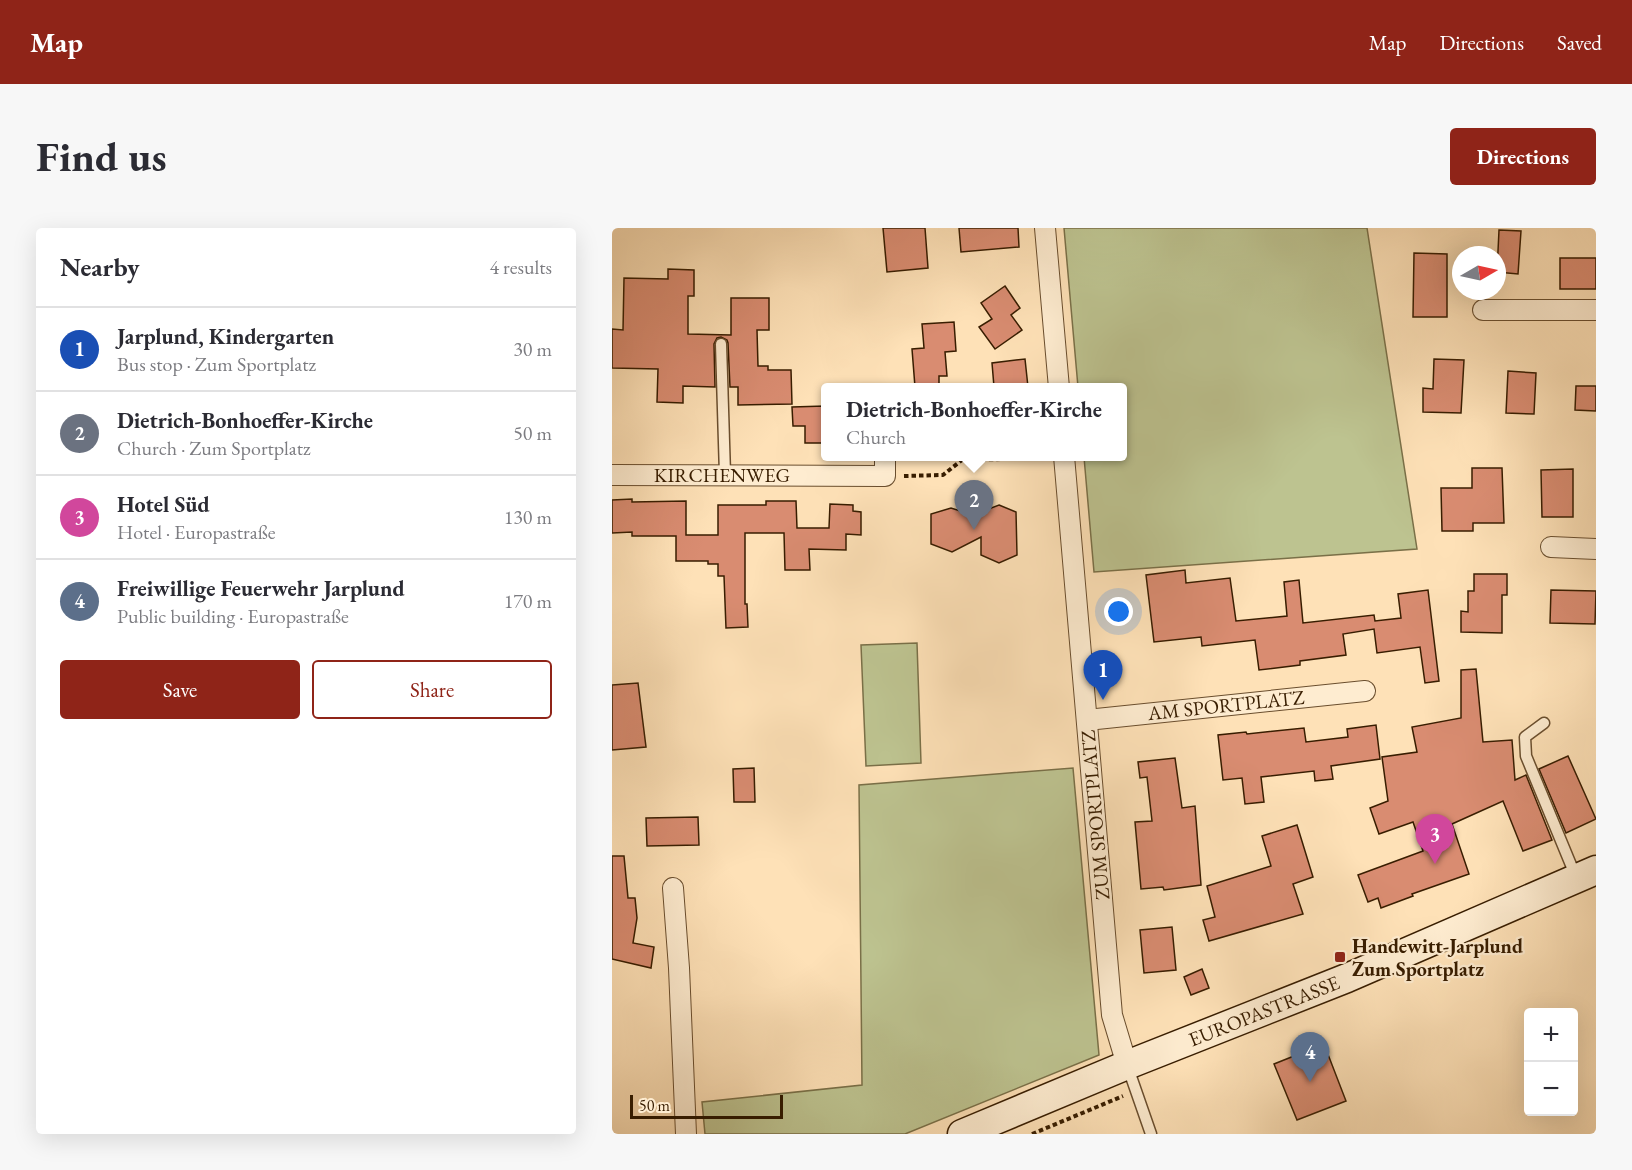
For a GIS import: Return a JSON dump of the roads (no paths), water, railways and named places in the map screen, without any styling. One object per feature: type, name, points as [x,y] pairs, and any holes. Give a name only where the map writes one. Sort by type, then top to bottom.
[{"type":"main road","name":"EUROPASTRASSE","points":[[962,1134],[1127,1065],[1347,978],[1586,874]]},
{"type":"street","points":[[1045,228],[1059,383]]},
{"type":"street","points":[[1483,310],[1596,310]]},
{"type":"street","name":"ZUM SPORTPLATZ","points":[[1064,461],[1112,1015],[1127,1065]]},
{"type":"street","name":"KIRCHENWEG","points":[[612,475],[725,475],[885,466]]},
{"type":"street","points":[[1551,547],[1596,549]]},
{"type":"street","name":"AM SPORTPLATZ","points":[[1087,720],[1365,691]]},
{"type":"street","points":[[673,888],[686,1134]]},
{"type":"lane","points":[[721,344],[725,475]]},
{"type":"lane","points":[[1544,723],[1525,737],[1526,756],[1586,874]]},
{"type":"lane","points":[[1127,1065],[1151,1134]]},
{"type":"place","name":"Dietrich-Bonhoeffer-Kirche","points":[[974,530]]},
{"type":"place","name":"Jarplund, Kindergarten","points":[[1103,700]]},
{"type":"place","name":"Hotel Süd","points":[[1435,864]]},
{"type":"place","name":"Handewitt-Jarplund Zum Sportplatz","points":[[1340,957]]},
{"type":"place","name":"Freiwillige Feuerwehr Jarplund","points":[[1310,1082]]}]
